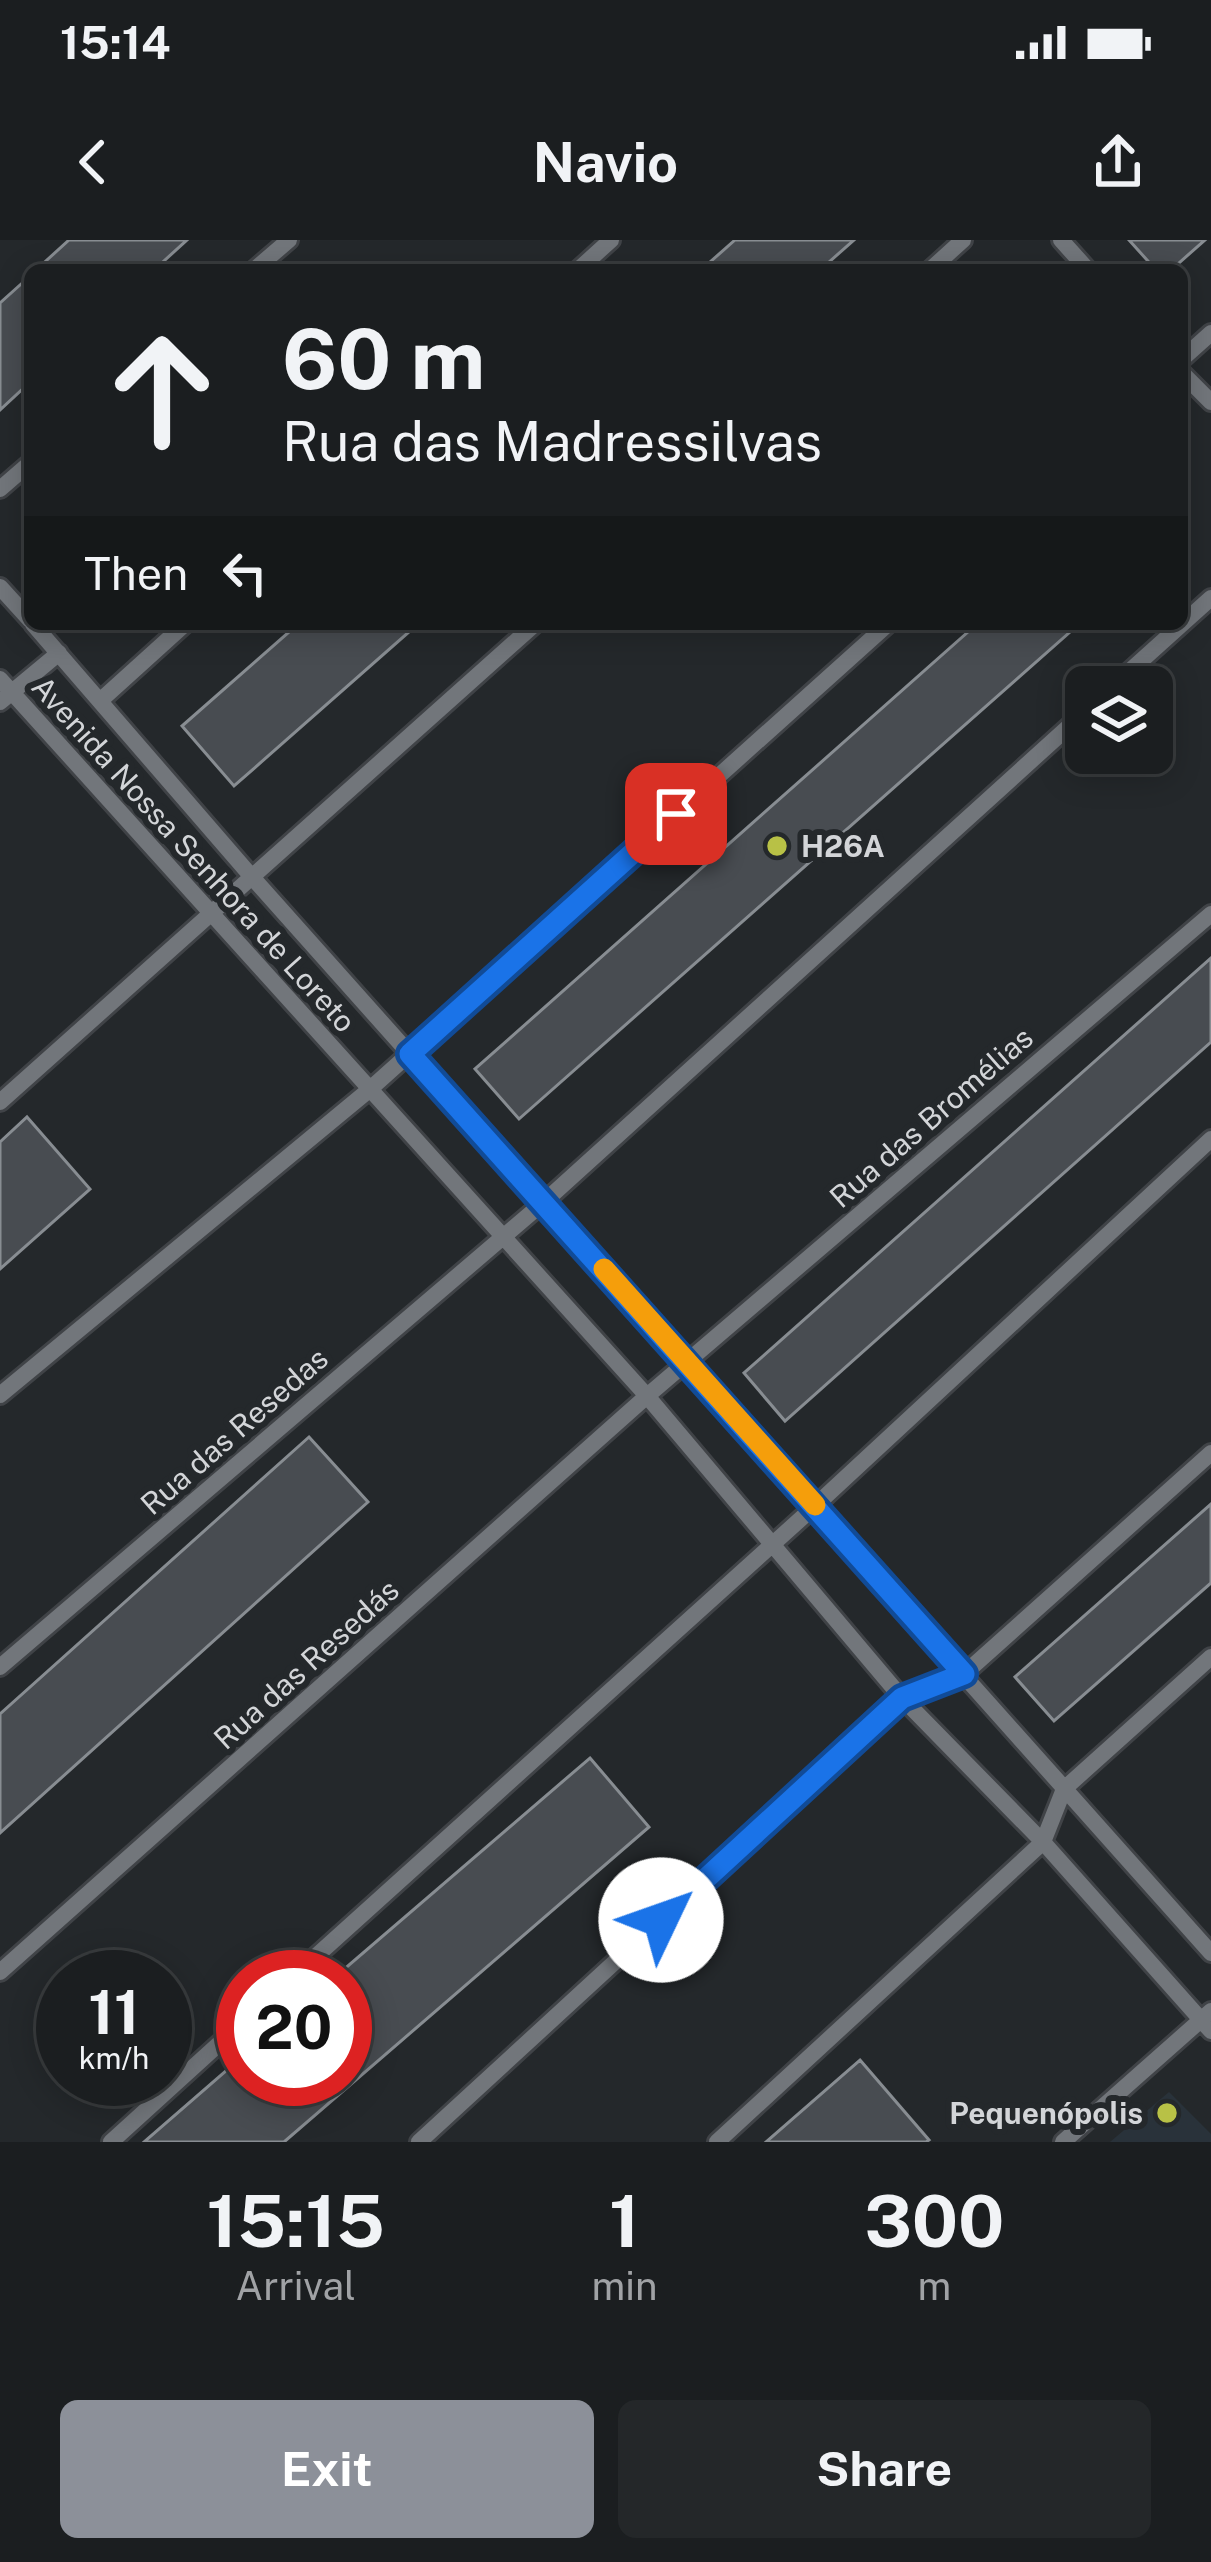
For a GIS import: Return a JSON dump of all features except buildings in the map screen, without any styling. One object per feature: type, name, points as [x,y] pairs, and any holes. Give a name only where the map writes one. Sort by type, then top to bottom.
[{"type":"lane","points":[[261,264],[289,240]]},
{"type":"lane","points":[[585,264],[611,240]]},
{"type":"lane","points":[[937,264],[963,240]]},
{"type":"lane","points":[[1061,240],[1083,264]]},
{"type":"lane","points":[[1188,354],[1211,333]]},
{"type":"lane","points":[[1188,379],[1211,402]]},
{"type":"lane","points":[[0,489],[24,468]]},
{"type":"lane","name":"Avenida Nossa Senhora de Loreto","points":[[0,587],[24,613]]},
{"type":"lane","points":[[1188,619],[1211,598]]},
{"type":"lane","name":"Avenida Nossa Senhora de Loreto","points":[[39,630],[252,877],[1211,1953]]},
{"type":"lane","points":[[101,700],[178,630]]},
{"type":"lane","points":[[0,1102],[528,630]]},
{"type":"lane","points":[[0,1395],[369,1090],[881,630]]},
{"type":"lane","points":[[1135,666],[1175,630]]},
{"type":"lane","points":[[4,691],[59,653]]},
{"type":"lane","name":"Avenida Nossa Senhora de Loreto","points":[[4,691],[647,1396],[902,1698],[1208,2020]]},
{"type":"lane","name":"Rua das Resedas","points":[[0,1667],[544,1202],[1065,730]]},
{"type":"lane","name":"Rua das Bromélias","points":[[647,1396],[1211,914]]},
{"type":"lane","points":[[323,1950],[815,1506],[1211,1138]]},
{"type":"lane","name":"Rua das Resedás","points":[[0,1972],[647,1396]]},
{"type":"lane","points":[[419,2142],[902,1698],[964,1674],[1211,1453]]},
{"type":"lane","points":[[717,2142],[1043,1842],[1064,1789],[1211,1657]]},
{"type":"lane","points":[[1063,2142],[1208,2020]]},
{"type":"lane","points":[[111,2142],[216,2047]]},
{"type":"shaded area","name":"Pequenópolis","points":[[1169,2092],[1211,2134],[1211,2142],[1110,2142]]},
{"type":"slow traffic","points":[[604,1269],[815,1505]]},
{"type":"place","name":"H26A","points":[[777,846]]},
{"type":"place","name":"Pequenópolis","points":[[1167,2113]]},
{"type":"route","points":[[661,1920],[902,1698],[964,1674],[410,1054],[676,814]]}]
